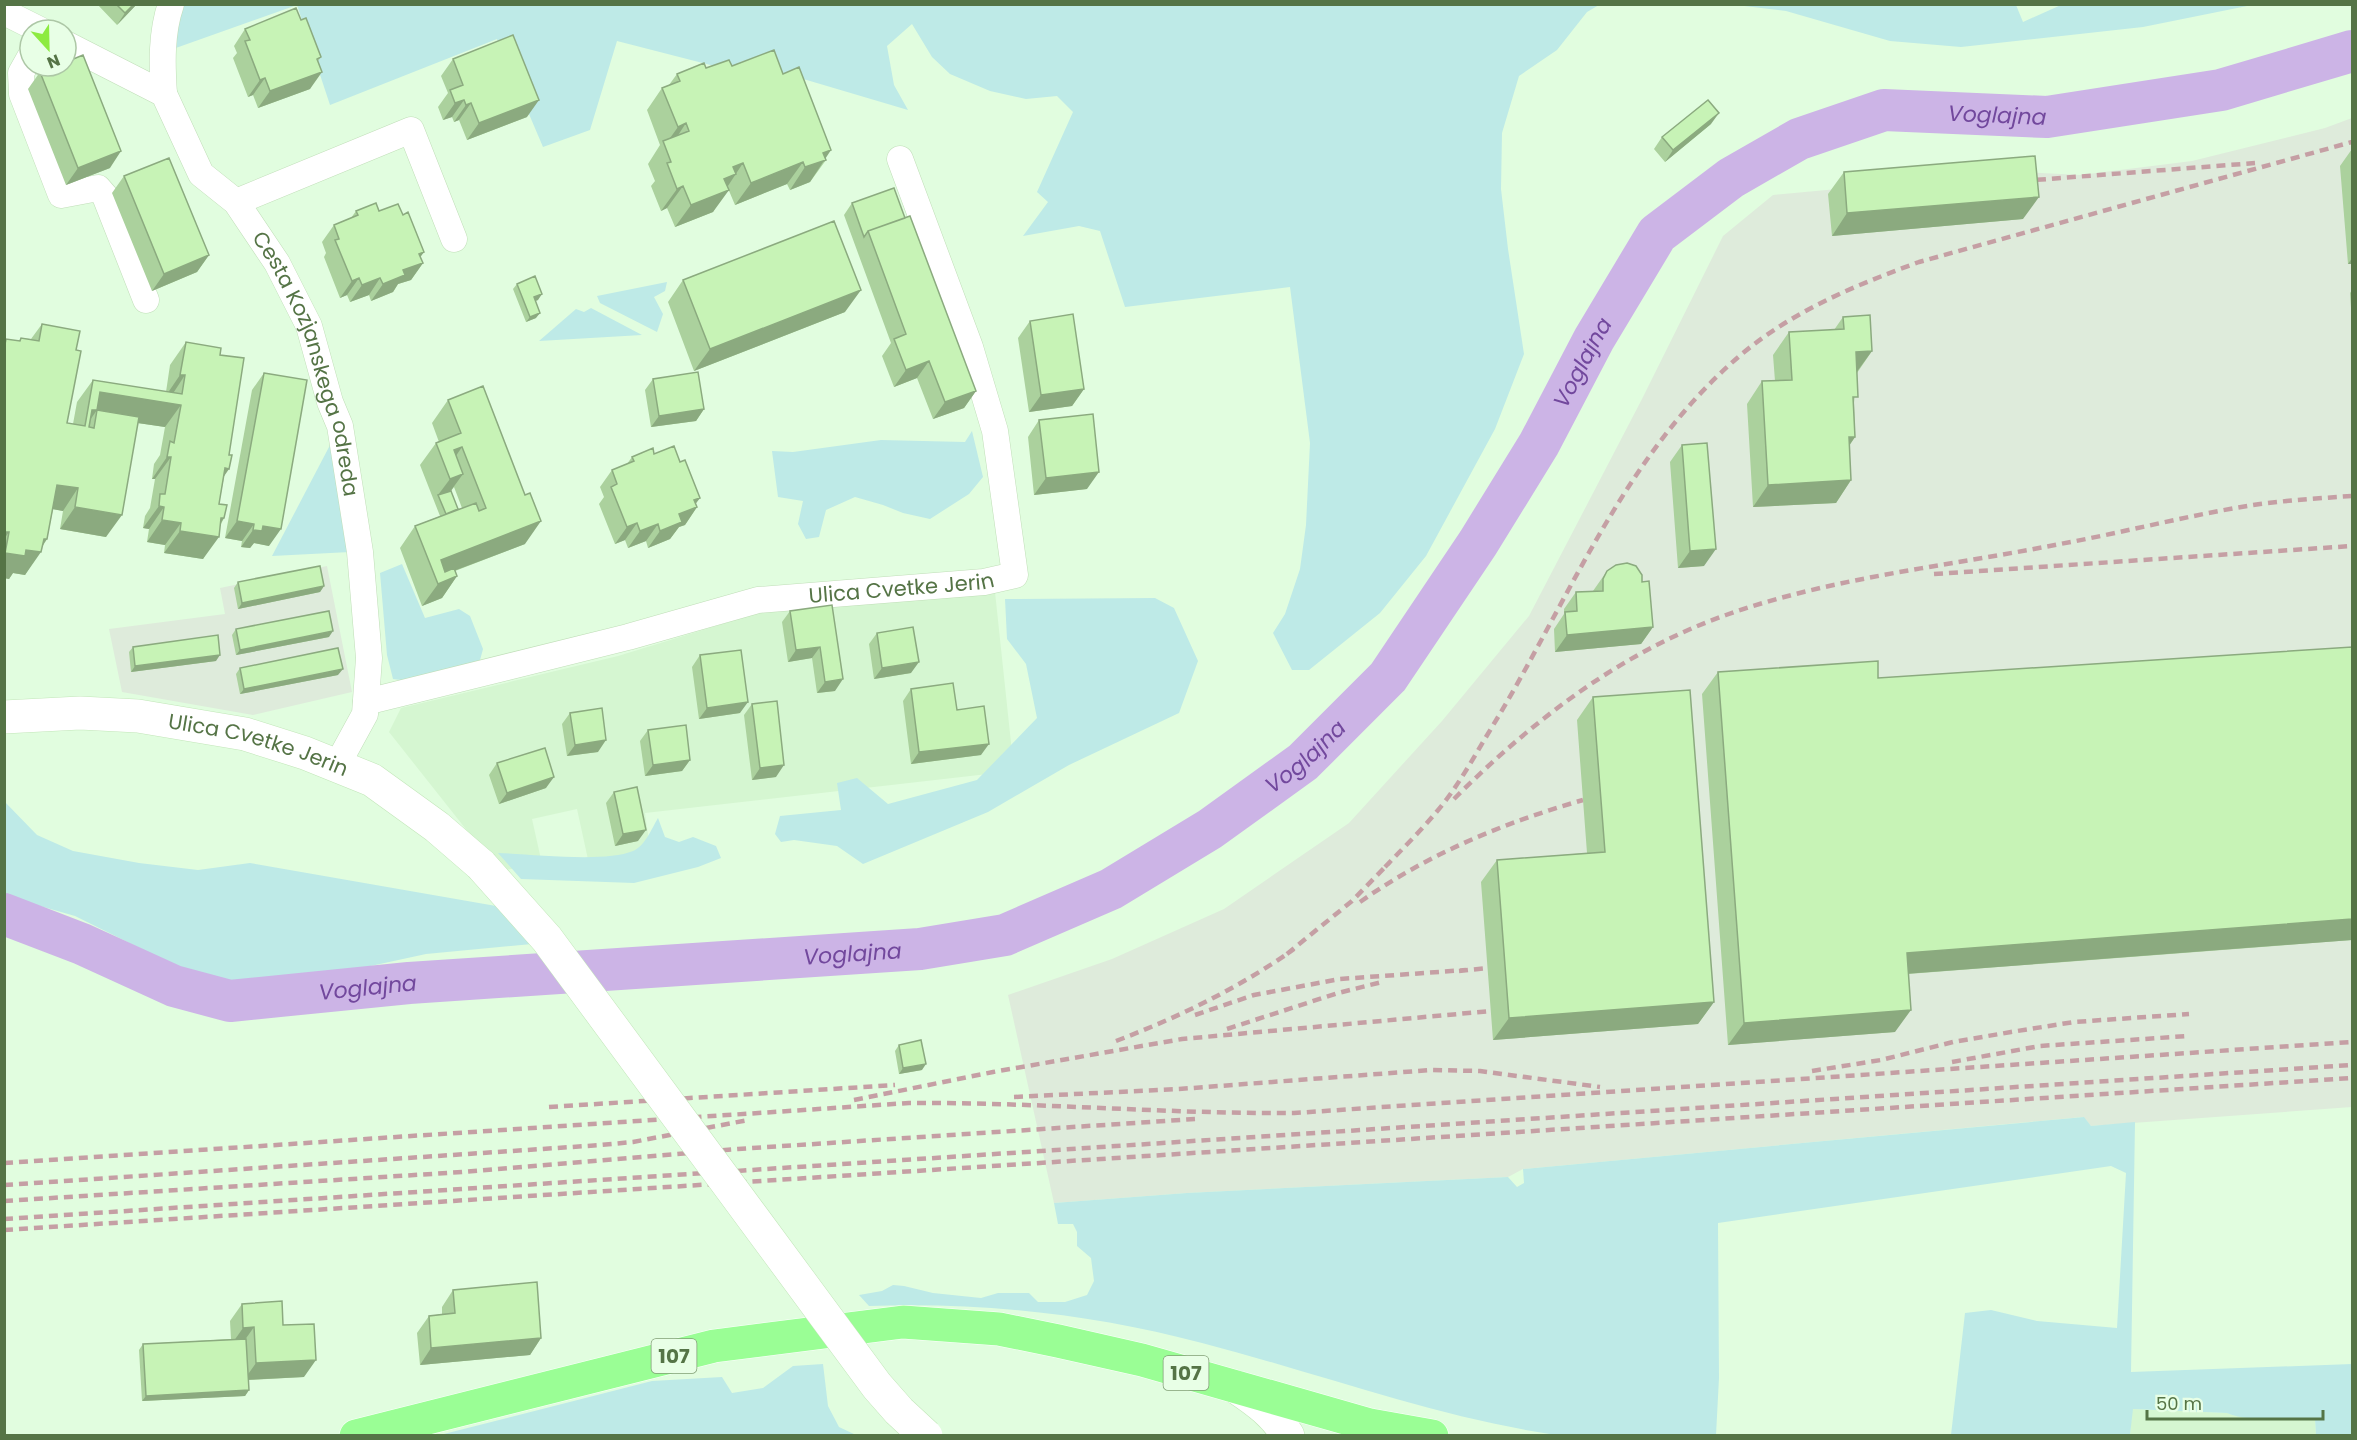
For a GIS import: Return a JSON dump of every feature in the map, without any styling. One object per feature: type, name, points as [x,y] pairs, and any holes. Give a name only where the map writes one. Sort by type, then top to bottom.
[{"type":"main road","name":"107","points":[[357,1436],[714,1346],[903,1322],[999,1329],[1142,1360],[1234,1386],[1367,1430],[1432,1436]]},
{"type":"street","points":[[164,94],[162,66],[166,18],[171,4]]},
{"type":"street","points":[[4,12],[18,19]]},
{"type":"street","points":[[78,50],[164,94]]},
{"type":"street","points":[[21,78],[22,94],[61,195],[98,188],[105,196],[146,300]]},
{"type":"street","name":"Cesta Kozjanskega odreda","points":[[164,94],[201,174],[236,202],[277,263],[309,326],[330,402],[340,426],[360,552],[369,658],[365,714],[336,767]]},
{"type":"street","points":[[236,202],[411,130],[454,238]]},
{"type":"street","name":"Ulica Cvetke Jerin","points":[[366,702],[628,637],[758,600],[984,582],[1015,575],[994,431],[970,347],[900,159]]},
{"type":"street","name":"Ulica Cvetke Jerin","points":[[4,717],[80,713],[138,716],[246,734],[305,753],[372,780],[437,827],[481,866],[547,939],[877,1386],[926,1436]]},
{"type":"street","points":[[1234,1386],[1263,1405],[1279,1421],[1288,1436]]},
{"type":"shaded area","points":[[183,4],[1599,5],[1587,12],[1557,50],[1519,76],[1502,133],[1501,189],[1524,354],[1495,429],[1426,556],[1380,613],[1309,670],[1292,670],[1273,633],[1285,614],[1300,569],[1306,525],[1310,443],[1290,287],[1125,307],[1100,231],[1079,226],[1023,236],[1048,202],[1037,192],[1073,112],[1057,96],[1026,99],[990,91],[950,74],[932,57],[912,24],[887,46],[894,85],[908,110],[743,61],[726,69],[617,41],[590,130],[543,147],[497,39],[330,105],[297,5],[173,49]]},
{"type":"shaded area","points":[[1736,5],[2016,5],[2023,22],[2061,5],[2252,5],[2143,27],[1961,47],[1890,41],[1786,11]]},
{"type":"shaded area","points":[[2352,118],[2352,1107],[2091,1126],[2083,1117],[1523,1169],[1508,1177],[1187,1193],[1054,1203],[1008,995],[1112,959],[1224,909],[1349,823],[1442,721],[1529,616],[1642,399],[1723,236],[1773,195],[2020,172],[2080,175],[2192,161],[2325,128]]},
{"type":"shaded area","points":[[667,282],[665,291],[654,297],[663,314],[657,332],[600,303],[597,296]]},
{"type":"shaded area","points":[[591,308],[642,335],[539,341],[576,309],[584,312]]},
{"type":"shaded area","points":[[340,426],[350,552],[272,556]]},
{"type":"shaded area","points":[[972,431],[983,477],[969,494],[930,519],[903,513],[855,497],[826,510],[819,537],[806,539],[798,524],[803,501],[778,497],[772,451],[793,452],[881,440],[965,442]]},
{"type":"shaded area","points":[[402,564],[425,618],[459,609],[470,616],[483,649],[480,660],[460,671],[417,682],[393,679],[387,655],[380,573]]},
{"type":"shaded area","points":[[327,566],[352,692],[253,715],[122,692],[109,629],[225,614],[220,588]]},
{"type":"shaded area","points":[[995,592],[1014,771],[645,813],[651,855],[589,864],[577,809],[532,819],[542,864],[499,871],[389,732],[401,708],[618,656],[775,608]]},
{"type":"shaded area","points":[[1155,598],[1174,608],[1198,661],[1179,713],[1069,765],[988,812],[863,864],[837,846],[794,840],[781,842],[775,834],[780,816],[841,810],[837,783],[857,778],[888,804],[977,780],[1037,718],[1026,664],[1007,639],[1005,599]]},
{"type":"shaded area","points":[[4,801],[37,835],[73,851],[139,863],[198,870],[250,863],[496,906],[532,944],[426,954],[366,967],[329,979],[272,985],[220,982],[186,971],[75,916],[5,896]]},
{"type":"shaded area","points":[[658,818],[665,837],[679,842],[693,837],[716,846],[721,858],[698,867],[634,883],[521,879],[498,853],[587,857],[621,855],[641,845]]},
{"type":"shaded area","points":[[2084,1117],[2091,1126],[2135,1122],[2131,1372],[2352,1364],[2352,1435],[2316,1435],[2315,1419],[2257,1419],[2227,1413],[2133,1409],[2130,1435],[1951,1435],[1965,1313],[1991,1310],[2037,1321],[2117,1328],[2126,1173],[2111,1166],[1718,1223],[1719,1378],[1716,1435],[1563,1436],[1472,1419],[1381,1395],[1247,1355],[1120,1324],[995,1308],[869,1306],[859,1295],[882,1291],[893,1285],[933,1293],[981,1298],[998,1293],[1029,1293],[1038,1302],[1065,1302],[1087,1295],[1094,1281],[1091,1258],[1077,1246],[1077,1232],[1073,1224],[1058,1224],[1054,1203],[1187,1193],[1508,1177],[1517,1187],[1524,1183],[1523,1169]]},
{"type":"shaded area","points":[[823,1364],[828,1406],[839,1427],[856,1435],[440,1435],[652,1381],[722,1377],[732,1393],[763,1388],[793,1366]]},
{"type":"shaded area","points":[[2132,1409],[2228,1413],[2261,1418],[2315,1419],[2316,1435],[2130,1436]]},
{"type":"building","points":[[116,4],[134,4],[125,13]]},
{"type":"building","points":[[296,8],[301,20],[306,18],[321,57],[317,59],[322,72],[270,91],[265,78],[260,80],[245,41],[250,40],[245,29]]},
{"type":"building","points":[[513,35],[539,100],[479,123],[471,103],[466,105],[464,100],[455,103],[450,90],[463,85],[453,59]]},
{"type":"building","points":[[774,50],[783,74],[799,67],[831,150],[823,153],[826,160],[805,167],[803,162],[751,183],[743,163],[733,167],[736,174],[724,179],[729,190],[691,205],[683,186],[677,189],[667,163],[671,162],[663,141],[689,131],[686,123],[678,127],[662,88],[680,81],[677,74],[704,63],[706,68],[729,60],[732,66]]},
{"type":"building","points":[[83,55],[121,151],[78,168],[42,78],[78,78],[78,57]]},
{"type":"building","points":[[1708,100],[1719,113],[1673,150],[1662,137]]},
{"type":"building","points":[[2035,156],[2039,197],[1847,213],[1844,172]]},
{"type":"building","points":[[169,158],[209,255],[164,274],[124,176]]},
{"type":"building","points":[[894,188],[905,218],[868,231],[864,237],[852,203]]},
{"type":"building","points":[[376,203],[379,211],[398,204],[403,215],[408,212],[424,252],[419,254],[423,263],[403,270],[405,275],[383,284],[380,278],[362,285],[359,278],[352,281],[335,240],[339,239],[334,225],[358,215],[356,211]]},
{"type":"building","points":[[910,216],[976,391],[945,402],[929,361],[906,370],[894,339],[906,334],[868,231]]},
{"type":"building","points":[[834,221],[861,290],[710,349],[683,280]]},
{"type":"building","points":[[535,276],[542,294],[534,297],[540,313],[530,317],[517,284]]},
{"type":"building","points":[[1073,314],[1084,389],[1041,395],[1030,321]]},
{"type":"building","points":[[1870,315],[1872,351],[1856,352],[1858,397],[1853,397],[1855,437],[1849,437],[1851,480],[1768,485],[1762,381],[1792,380],[1789,332],[1844,329],[1843,317]]},
{"type":"building","points":[[42,324],[80,331],[76,350],[81,351],[67,423],[85,426],[93,380],[182,394],[185,375],[180,375],[186,342],[221,348],[220,355],[244,358],[229,455],[232,455],[229,469],[225,468],[219,504],[227,505],[224,518],[221,518],[219,537],[180,531],[181,523],[162,520],[164,507],[159,506],[160,494],[165,494],[171,457],[167,457],[170,441],[174,443],[181,405],[100,392],[97,410],[139,417],[122,515],[75,507],[78,488],[57,485],[47,539],[44,539],[41,552],[26,550],[25,556],[5,553],[9,532],[4,532],[4,349],[6,339],[20,341],[21,338],[39,341]],"holes":[[[92,410],[97,410],[94,428],[89,427]]]},
{"type":"building","points":[[698,372],[704,409],[659,416],[653,379]]},
{"type":"building","points":[[264,373],[307,380],[281,529],[263,526],[262,531],[253,530],[254,524],[237,521]]},
{"type":"building","points":[[483,386],[525,495],[530,493],[541,521],[441,560],[445,572],[454,568],[457,576],[438,584],[415,526],[476,503],[479,511],[486,508],[462,447],[454,450],[463,474],[450,479],[436,443],[461,433],[448,400]]},
{"type":"building","points":[[1093,414],[1099,472],[1046,478],[1039,420]]},
{"type":"building","points":[[1707,443],[1716,549],[1690,551],[1682,445]]},
{"type":"building","points":[[674,446],[680,462],[685,460],[700,498],[694,500],[697,507],[679,514],[682,522],[660,531],[658,524],[640,531],[637,523],[627,527],[611,487],[617,484],[612,470],[634,461],[632,457],[653,448],[654,454]]},
{"type":"building","points":[[451,491],[458,509],[446,514],[438,495]]},
{"type":"building","points":[[1627,563],[1636,566],[1642,575],[1642,582],[1649,581],[1653,627],[1567,635],[1565,612],[1577,611],[1576,592],[1603,591],[1603,579],[1607,571],[1616,565]]},
{"type":"building","points":[[320,566],[324,586],[242,603],[238,582]]},
{"type":"building","points":[[832,605],[843,679],[825,682],[820,647],[796,650],[790,611]]},
{"type":"building","points":[[329,611],[333,631],[240,650],[236,629]]},
{"type":"building","points":[[913,627],[919,662],[882,668],[877,633]]},
{"type":"building","points":[[218,635],[220,655],[135,666],[133,647]]},
{"type":"building","points":[[2352,647],[2352,919],[1907,953],[1911,1010],[1744,1023],[1718,672],[1878,661],[1878,678]]},
{"type":"building","points":[[338,648],[343,669],[244,689],[240,668]]},
{"type":"building","points":[[741,650],[748,702],[707,708],[700,655]]},
{"type":"building","points":[[953,683],[957,710],[984,706],[989,744],[919,752],[911,689]]},
{"type":"building","points":[[1690,690],[1714,1002],[1509,1018],[1497,860],[1605,852],[1593,697]]},
{"type":"building","points":[[777,701],[784,765],[760,768],[752,704]]},
{"type":"building","points":[[602,708],[606,740],[575,745],[570,713]]},
{"type":"building","points":[[686,725],[690,760],[653,765],[648,730]]},
{"type":"building","points":[[545,748],[554,777],[507,793],[497,763]]},
{"type":"building","points":[[637,787],[646,830],[623,834],[614,792]]},
{"type":"building","points":[[921,1040],[926,1064],[903,1068],[899,1045]]},
{"type":"building","points":[[537,1282],[541,1338],[431,1348],[429,1316],[455,1313],[453,1290]]},
{"type":"building","points":[[282,1301],[283,1325],[314,1324],[316,1360],[256,1363],[254,1327],[243,1328],[242,1304]]},
{"type":"building","points":[[246,1339],[249,1390],[146,1396],[143,1344]]},
{"type":"waterway","name":"Voglajna","points":[[4,914],[82,944],[174,986],[230,1001],[409,983],[920,949],[1005,935],[1111,889],[1210,829],[1303,762],[1388,677],[1478,543],[1539,444],[1594,339],[1657,234],[1731,178],[1799,139],[1884,110],[2047,117],[2221,90],[2352,51]]},
{"type":"railway","points":[[1385,867],[1434,815],[1460,779],[1632,481],[1665,435],[1702,392],[1743,353],[1763,338],[1827,300],[1919,262],[2352,142]]},
{"type":"railway","points":[[2022,181],[2255,163]]},
{"type":"railway","points":[[1454,799],[1515,743],[1580,692],[1650,648],[1726,615],[1767,602],[1849,582],[2060,544],[2235,508],[2352,496]]},
{"type":"railway","points":[[1934,574],[2352,546]]},
{"type":"railway","points":[[1360,902],[1412,869],[1467,842],[1524,819],[1583,800]]},
{"type":"railway","points":[[1287,954],[1352,901],[1390,862]]},
{"type":"railway","points":[[1116,1041],[1208,1001],[1294,949]]},
{"type":"railway","points":[[1459,971],[1488,968]]},
{"type":"railway","points":[[1195,1015],[1254,995],[1340,979],[1466,970]]},
{"type":"railway","points":[[1227,1029],[1338,993],[1382,982]]},
{"type":"railway","points":[[854,1100],[993,1072],[1182,1039],[1491,1011]]},
{"type":"railway","points":[[1812,1071],[1881,1060],[1953,1042],[2074,1022],[2189,1014]]},
{"type":"railway","points":[[1952,1062],[2040,1046],[2188,1036]]},
{"type":"railway","points":[[4,1163],[909,1103],[1294,1113],[2352,1042]]},
{"type":"railway","points":[[4,1219],[2352,1065]]},
{"type":"railway","points":[[1014,1097],[1179,1089],[1431,1070],[1480,1071],[1600,1087]]},
{"type":"railway","points":[[4,1230],[2352,1078]]},
{"type":"railway","points":[[549,1107],[895,1085]]},
{"type":"railway","points":[[4,1201],[462,1172],[738,1149],[1195,1119]]},
{"type":"railway","points":[[4,1185],[601,1145],[633,1142],[748,1120]]}]
